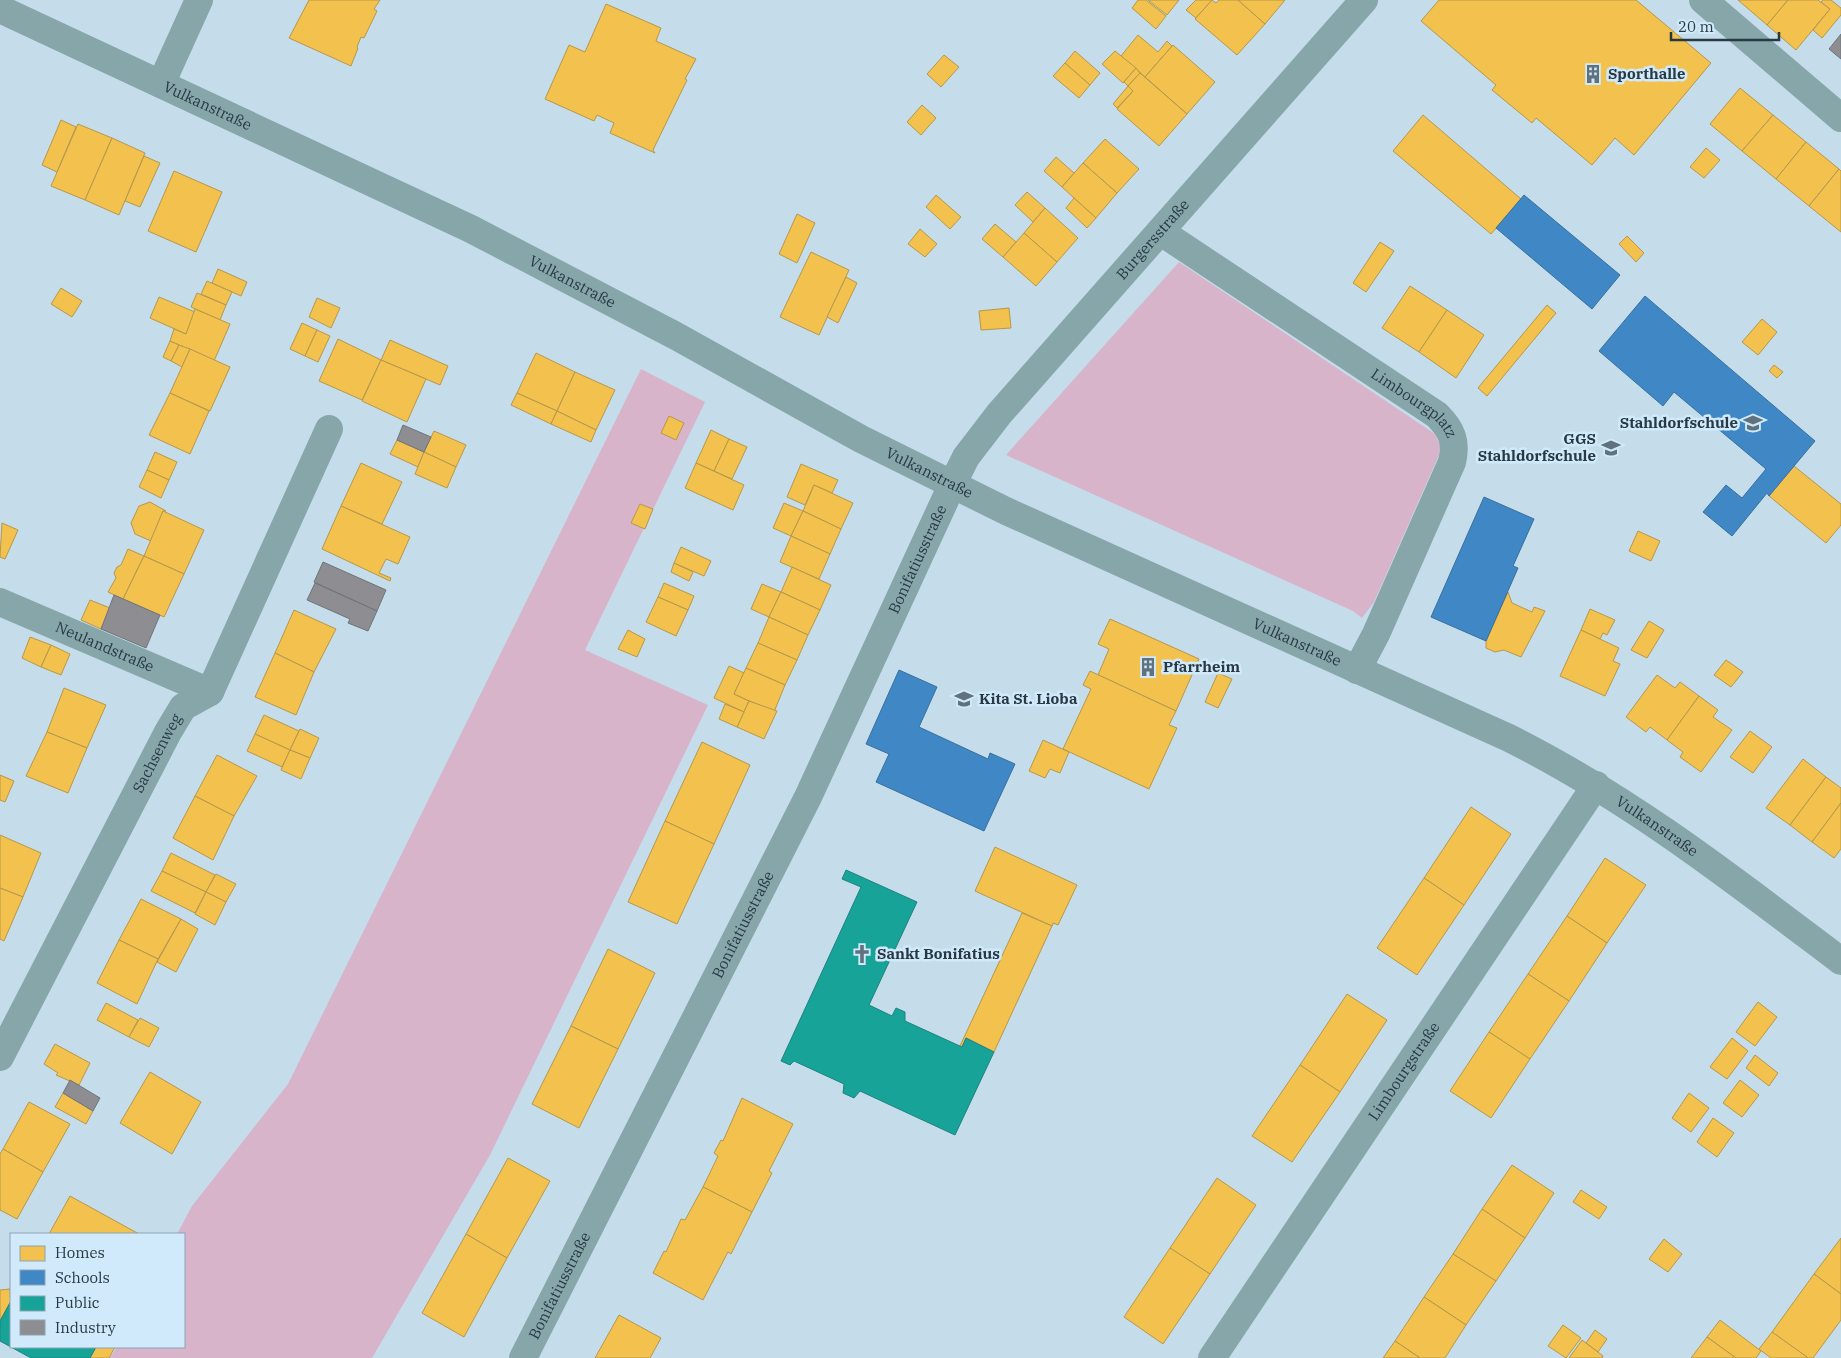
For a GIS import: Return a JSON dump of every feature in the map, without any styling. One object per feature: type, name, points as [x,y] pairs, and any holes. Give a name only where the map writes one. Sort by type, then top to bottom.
[{"type":"street","points":[[161,84],[199,0]]},
{"type":"street","name":"Burgersstraße","points":[[952,485],[966,457],[999,414],[1364,0]]},
{"type":"street","points":[[1703,0],[1841,118]]},
{"type":"street","name":"Vulkanstraße","points":[[0,9],[471,229],[676,336],[861,439],[952,485],[1509,738],[1596,784],[1706,859],[1841,961]]},
{"type":"street","name":"Limbourgplatz","points":[[1161,232],[1438,416],[1448,426],[1454,438],[1455,449],[1452,462],[1376,634],[1357,670]]},
{"type":"street","points":[[210,692],[330,429]]},
{"type":"street","name":"Bonifatiusstraße","points":[[523,1358],[808,797],[952,485]]},
{"type":"street","name":"Neulandstraße","points":[[0,602],[210,692]]},
{"type":"street","name":"Sachsenweg","points":[[0,1057],[168,732],[183,707],[210,692]]},
{"type":"street","name":"Limbourgstraße","points":[[1212,1358],[1596,784]]},
{"type":"shaded area","points":[[1179,262],[1435,434],[1440,445],[1439,455],[1374,602],[1362,618],[1353,611],[1006,455]]},
{"type":"shaded area","points":[[641,369],[705,402],[585,650],[708,705],[490,1155],[372,1358],[110,1358],[116,1348],[185,1348],[185,1233],[178,1233],[192,1206],[288,1084]]},
{"type":"building: Homes","points":[[309,0],[380,0],[374,9],[377,11],[364,38],[361,37],[351,66],[289,38]]},
{"type":"building: Homes","points":[[1138,0],[1146,0],[1166,16],[1156,29],[1132,8]]},
{"type":"building: Homes","points":[[1148,0],[1179,0],[1167,15]]},
{"type":"building: Homes","points":[[1196,0],[1212,0],[1196,18],[1186,10]]},
{"type":"building: Homes","points":[[1212,0],[1216,3],[1219,0],[1238,0],[1265,24],[1237,55],[1195,19]]},
{"type":"building: Homes","points":[[1238,0],[1285,0],[1265,24]]},
{"type":"building: Homes","name":"Sporthalle","points":[[1439,0],[1636,0],[1711,63],[1634,155],[1615,138],[1592,165],[1536,118],[1532,123],[1492,90],[1496,85],[1421,21]]},
{"type":"building: Homes","points":[[1738,0],[1788,0],[1767,25]]},
{"type":"building: Homes","points":[[1788,0],[1818,0],[1830,9],[1796,50],[1767,25]]},
{"type":"building: Homes","points":[[1823,0],[1831,0],[1841,8],[1841,15],[1822,38],[1813,30],[1830,9],[1821,2]]},
{"type":"building: Homes","points":[[606,4],[661,28],[656,41],[696,59],[653,150],[655,153],[610,133],[614,123],[597,115],[594,121],[545,99],[569,45],[585,52]]},
{"type":"building: Homes","points":[[1138,35],[1158,52],[1167,41],[1172,46],[1145,77],[1121,56]]},
{"type":"building: Homes","points":[[1173,45],[1215,82],[1187,114],[1145,77]]},
{"type":"building: Homes","points":[[1075,51],[1100,73],[1090,85],[1065,63]]},
{"type":"building: Homes","points":[[1115,51],[1136,68],[1123,83],[1102,64]]},
{"type":"building: Homes","points":[[944,55],[959,67],[941,87],[927,74]]},
{"type":"building: Homes","points":[[1065,63],[1090,85],[1079,98],[1053,76]]},
{"type":"building: Homes","points":[[1136,68],[1140,73],[1128,86],[1124,82]]},
{"type":"building: Homes","points":[[1140,73],[1187,114],[1159,146],[1117,109],[1133,91],[1128,86]]},
{"type":"building: Homes","points":[[1128,86],[1133,91],[1117,108],[1113,104]]},
{"type":"building: Homes","points":[[1740,88],[1773,115],[1742,151],[1710,124]]},
{"type":"building: Homes","points":[[922,105],[936,118],[921,135],[907,122]]},
{"type":"building: Homes","points":[[1423,115],[1521,199],[1491,234],[1393,151]]},
{"type":"building: Homes","points":[[1773,115],[1806,142],[1776,179],[1742,151]]},
{"type":"building: Homes","points":[[61,120],[76,127],[57,172],[42,165]]},
{"type":"building: Homes","points":[[78,124],[112,138],[85,200],[51,186]]},
{"type":"building: Homes","points":[[112,138],[145,153],[119,215],[85,200]]},
{"type":"building: Homes","points":[[1105,139],[1139,169],[1117,193],[1083,163]]},
{"type":"building: Homes","points":[[1806,142],[1839,169],[1809,206],[1776,179]]},
{"type":"building: Homes","points":[[1706,148],[1720,160],[1704,178],[1690,167]]},
{"type":"building: Homes","points":[[144,156],[160,163],[140,207],[125,201]]},
{"type":"building: Homes","points":[[1056,157],[1074,173],[1062,187],[1044,171]]},
{"type":"building: Homes","points":[[1083,163],[1117,193],[1096,218],[1062,187]]},
{"type":"building: Homes","points":[[1839,169],[1841,171],[1841,232],[1809,206]]},
{"type":"building: Homes","points":[[174,171],[222,192],[196,252],[148,231]]},
{"type":"building: Homes","points":[[1027,192],[1045,208],[1033,222],[1015,205]]},
{"type":"building: Homes","points":[[936,195],[961,217],[950,229],[926,207]]},
{"type":"building: Homes","points":[[1074,198],[1096,218],[1087,228],[1066,208]]},
{"type":"building: Homes","points":[[1045,208],[1078,238],[1057,262],[1024,233]]},
{"type":"building: Homes","points":[[797,214],[815,223],[797,263],[779,254]]},
{"type":"building: Homes","points":[[995,224],[1016,242],[1003,257],[982,239]]},
{"type":"building: Homes","points":[[920,229],[937,244],[925,257],[908,244]]},
{"type":"building: Homes","points":[[1024,233],[1057,262],[1036,286],[1003,257]]},
{"type":"building: Homes","points":[[1627,236],[1644,253],[1636,262],[1619,244]]},
{"type":"building: Homes","points":[[1380,242],[1394,251],[1366,292],[1353,283]]},
{"type":"building: Homes","points":[[811,252],[849,270],[819,335],[780,317]]},
{"type":"building: Homes","points":[[218,269],[247,282],[241,296],[212,283]]},
{"type":"building: Homes","points":[[846,277],[857,283],[838,323],[827,317]]},
{"type":"building: Homes","points":[[207,281],[232,292],[226,305],[201,294]]},
{"type":"building: Homes","points":[[1410,286],[1447,310],[1419,352],[1382,328]]},
{"type":"building: Homes","points":[[61,288],[82,301],[72,317],[51,304]]},
{"type":"building: Homes","points":[[197,293],[226,305],[220,320],[191,307]]},
{"type":"building: Homes","points":[[159,297],[195,312],[186,334],[150,318]]},
{"type":"building: Homes","points":[[317,298],[340,308],[331,328],[309,317]]},
{"type":"building: Homes","points":[[1547,305],[1556,313],[1487,396],[1478,388]]},
{"type":"building: Homes","points":[[1009,308],[1011,328],[981,330],[979,311]]},
{"type":"building: Homes","points":[[195,309],[230,324],[214,361],[170,341],[174,329],[186,334]]},
{"type":"building: Homes","points":[[1447,310],[1484,335],[1456,378],[1419,352]]},
{"type":"building: Homes","points":[[1762,319],[1777,332],[1758,355],[1742,342]]},
{"type":"building: Homes","points":[[302,323],[317,330],[305,356],[290,349]]},
{"type":"building: Homes","points":[[317,330],[330,336],[318,362],[305,356]]},
{"type":"building: Homes","points":[[338,339],[381,360],[362,400],[319,381]]},
{"type":"building: Homes","points":[[390,340],[448,366],[440,385],[381,360]]},
{"type":"building: Homes","points":[[170,341],[179,345],[171,361],[163,357]]},
{"type":"building: Homes","points":[[179,345],[190,349],[182,367],[171,361]]},
{"type":"building: Homes","points":[[190,349],[230,367],[210,411],[170,393]]},
{"type":"building: Homes","points":[[536,353],[575,372],[557,411],[517,393]]},
{"type":"building: Homes","points":[[381,360],[426,379],[407,422],[362,401]]},
{"type":"building: Homes","points":[[1774,365],[1783,372],[1777,378],[1769,371]]},
{"type":"building: Homes","points":[[575,372],[615,390],[596,430],[557,411]]},
{"type":"building: Homes","points":[[170,393],[209,411],[190,454],[149,435]]},
{"type":"building: Homes","points":[[517,393],[557,411],[551,424],[511,405]]},
{"type":"building: Homes","points":[[557,411],[596,430],[591,442],[551,424]]},
{"type":"building: Homes","points":[[669,416],[684,423],[676,440],[661,433]]},
{"type":"building: Homes","points":[[711,430],[729,439],[714,471],[696,463]]},
{"type":"building: Homes","points":[[434,431],[466,445],[456,467],[424,452]]},
{"type":"building: Homes","points":[[729,439],[747,447],[732,479],[714,471]]},
{"type":"building: Homes","points":[[397,440],[424,452],[418,467],[390,454]]},
{"type":"building: Homes","points":[[155,452],[177,462],[169,480],[147,470]]},
{"type":"building: Homes","points":[[424,452],[456,467],[447,488],[415,474]]},
{"type":"building: Homes","points":[[361,463],[402,482],[382,524],[341,506]]},
{"type":"building: Homes","points":[[696,463],[744,485],[733,510],[685,488]]},
{"type":"building: Homes","points":[[801,464],[838,480],[832,493],[814,485],[805,505],[787,497]]},
{"type":"building: Homes","points":[[1794,466],[1841,504],[1841,525],[1826,543],[1769,496]]},
{"type":"building: Homes","points":[[147,470],[169,480],[161,498],[139,487]]},
{"type":"building: Homes","points":[[814,485],[853,503],[841,529],[803,511]]},
{"type":"building: Homes","points":[[150,502],[166,511],[163,511],[151,541],[135,534],[131,523],[139,506]]},
{"type":"building: Homes","points":[[784,503],[803,511],[791,536],[773,528]]},
{"type":"building: Homes","points":[[640,504],[653,509],[645,529],[631,523]]},
{"type":"building: Homes","points":[[341,506],[410,537],[398,564],[386,559],[379,573],[391,578],[390,581],[322,549]]},
{"type":"building: Homes","points":[[163,511],[204,530],[184,574],[144,556]]},
{"type":"building: Homes","points":[[803,511],[841,529],[830,554],[791,536]]},
{"type":"building: Homes","points":[[2,523],[18,530],[5,559],[0,557]]},
{"type":"building: Homes","points":[[1638,531],[1660,541],[1651,561],[1629,551]]},
{"type":"building: Homes","points":[[791,536],[830,554],[819,579],[780,562]]},
{"type":"building: Homes","points":[[681,547],[711,561],[704,576],[674,563]]},
{"type":"building: Homes","points":[[128,549],[144,556],[123,599],[108,592],[116,578],[114,573],[117,567],[121,565]]},
{"type":"building: Homes","points":[[144,556],[184,574],[164,617],[123,599]]},
{"type":"building: Homes","points":[[674,563],[693,572],[689,581],[671,572]]},
{"type":"building: Homes","points":[[792,567],[831,585],[820,610],[781,592]]},
{"type":"building: Homes","points":[[664,583],[694,596],[688,610],[658,597]]},
{"type":"building: Homes","points":[[762,584],[781,592],[769,617],[751,609]]},
{"type":"building: Homes","points":[[781,592],[820,610],[808,635],[769,617]]},
{"type":"building: Homes","points":[[1508,592],[1512,603],[1532,612],[1534,607],[1545,611],[1521,657],[1504,650],[1495,652],[1486,648],[1486,641]]},
{"type":"building: Homes","points":[[658,597],[688,610],[676,636],[646,622]]},
{"type":"building: Homes","points":[[90,600],[110,608],[101,629],[81,620]]},
{"type":"building: Homes","points":[[1590,609],[1615,620],[1607,635],[1603,633],[1600,639],[1581,630]]},
{"type":"building: Homes","points":[[294,610],[336,629],[314,672],[275,653]]},
{"type":"building: Homes","points":[[769,617],[808,635],[797,660],[758,643]]},
{"type":"building: Homes","name":"Pfarrheim","points":[[1110,619],[1199,659],[1176,711],[1098,675],[1109,649],[1098,644]]},
{"type":"building: Homes","points":[[1649,621],[1664,630],[1647,658],[1631,650]]},
{"type":"building: Homes","points":[[628,630],[645,639],[637,657],[618,649]]},
{"type":"building: Homes","points":[[1581,630],[1619,648],[1613,661],[1620,664],[1605,696],[1560,676]]},
{"type":"building: Homes","points":[[30,637],[51,645],[41,667],[22,658]]},
{"type":"building: Homes","points":[[758,643],[797,660],[785,685],[746,668]]},
{"type":"building: Homes","points":[[51,645],[70,654],[61,675],[41,667]]},
{"type":"building: Homes","points":[[275,653],[314,672],[296,715],[255,697]]},
{"type":"building: Homes","points":[[1726,660],[1743,672],[1731,687],[1714,675]]},
{"type":"building: Homes","points":[[729,666],[744,673],[734,694],[749,701],[744,712],[714,698]]},
{"type":"building: Homes","points":[[746,668],[785,685],[774,712],[734,694]]},
{"type":"building: Homes","points":[[1090,671],[1176,711],[1169,725],[1177,728],[1149,789],[1063,749],[1091,689],[1083,685]]},
{"type":"building: Homes","points":[[1218,673],[1232,679],[1218,708],[1205,702]]},
{"type":"building: Homes","points":[[1657,675],[1675,688],[1680,682],[1699,696],[1667,740],[1650,727],[1646,732],[1626,717]]},
{"type":"building: Homes","points":[[64,688],[106,705],[87,748],[47,732]]},
{"type":"building: Homes","points":[[1699,696],[1718,710],[1713,717],[1732,730],[1701,772],[1680,757],[1683,752],[1667,740]]},
{"type":"building: Homes","points":[[749,701],[777,711],[764,739],[737,727]]},
{"type":"building: Homes","points":[[725,704],[744,712],[737,727],[719,719]]},
{"type":"building: Homes","points":[[264,715],[299,731],[290,750],[255,734]]},
{"type":"building: Homes","points":[[300,729],[319,738],[310,758],[290,750]]},
{"type":"building: Homes","points":[[1750,731],[1772,747],[1753,773],[1730,757]]},
{"type":"building: Homes","points":[[47,732],[87,748],[68,793],[26,776]]},
{"type":"building: Homes","points":[[255,734],[290,750],[282,767],[247,751]]},
{"type":"building: Homes","points":[[1043,740],[1069,752],[1060,773],[1050,769],[1045,778],[1029,771]]},
{"type":"building: Homes","points":[[702,742],[750,765],[714,844],[665,821]]},
{"type":"building: Homes","points":[[290,750],[310,758],[301,779],[281,770]]},
{"type":"building: Homes","points":[[217,755],[257,776],[234,816],[195,796]]},
{"type":"building: Homes","points":[[1803,759],[1826,777],[1790,825],[1766,808]]},
{"type":"building: Homes","points":[[0,775],[14,781],[5,802],[0,800]]},
{"type":"building: Homes","points":[[1826,777],[1841,788],[1841,803],[1812,842],[1790,825]]},
{"type":"building: Homes","points":[[195,796],[234,816],[213,860],[173,838]]},
{"type":"building: Homes","points":[[1841,803],[1841,849],[1834,858],[1812,842]]},
{"type":"building: Homes","points":[[1471,807],[1511,834],[1464,905],[1424,878]]},
{"type":"building: Homes","points":[[665,821],[714,844],[677,924],[628,902]]},
{"type":"building: Homes","points":[[0,835],[41,853],[23,897],[0,888]]},
{"type":"building: Homes","points":[[995,847],[1077,885],[1058,925],[1053,923],[1052,926],[975,891]]},
{"type":"building: Homes","points":[[171,853],[215,875],[206,892],[162,871]]},
{"type":"building: Homes","points":[[1605,858],[1646,885],[1607,943],[1567,916]]},
{"type":"building: Homes","points":[[162,871],[206,892],[195,913],[151,891]]},
{"type":"building: Homes","points":[[216,874],[236,884],[226,902],[206,892]]},
{"type":"building: Homes","points":[[1424,878],[1464,905],[1417,975],[1377,948]]},
{"type":"building: Homes","points":[[0,888],[23,897],[4,941],[0,939]]},
{"type":"building: Homes","points":[[206,892],[226,902],[215,925],[195,914]]},
{"type":"building: Homes","points":[[141,899],[181,919],[158,959],[119,940]]},
{"type":"building: Homes","points":[[1022,913],[1052,926],[994,1052],[966,1038],[962,1047],[960,1046]]},
{"type":"building: Homes","points":[[1567,916],[1607,943],[1569,1001],[1528,974]]},
{"type":"building: Homes","points":[[181,919],[198,929],[176,972],[157,962]]},
{"type":"building: Homes","points":[[119,940],[158,959],[137,1004],[97,983]]},
{"type":"building: Homes","points":[[608,949],[655,973],[618,1049],[571,1026]]},
{"type":"building: Homes","points":[[1528,974],[1569,1001],[1530,1059],[1489,1032]]},
{"type":"building: Homes","points":[[1347,994],[1387,1020],[1340,1092],[1300,1065]]},
{"type":"building: Homes","points":[[1758,1002],[1777,1017],[1755,1046],[1736,1032]]},
{"type":"building: Homes","points":[[106,1003],[138,1020],[129,1037],[97,1020]]},
{"type":"building: Homes","points":[[140,1018],[159,1028],[149,1047],[129,1037]]},
{"type":"building: Homes","points":[[571,1026],[618,1049],[579,1128],[532,1104]]},
{"type":"building: Homes","points":[[1489,1032],[1530,1059],[1491,1118],[1450,1091]]},
{"type":"building: Homes","points":[[1732,1038],[1748,1051],[1727,1079],[1710,1067]]},
{"type":"building: Homes","points":[[55,1044],[90,1063],[79,1085],[56,1075],[58,1073],[44,1064]]},
{"type":"building: Homes","points":[[1755,1055],[1778,1073],[1769,1086],[1746,1068]]},
{"type":"building: Homes","points":[[1300,1065],[1340,1092],[1292,1162],[1252,1136]]},
{"type":"building: Homes","points":[[150,1072],[201,1102],[172,1154],[120,1123]]},
{"type":"building: Homes","points":[[1740,1080],[1759,1095],[1742,1117],[1723,1103]]},
{"type":"building: Homes","points":[[63,1093],[93,1111],[86,1124],[55,1107]]},
{"type":"building: Homes","points":[[1689,1093],[1709,1108],[1691,1132],[1672,1118]]},
{"type":"building: Homes","points":[[742,1098],[793,1124],[769,1171],[772,1173],[752,1212],[703,1187],[718,1156],[714,1153],[721,1140],[723,1141]]},
{"type":"building: Homes","points":[[29,1102],[70,1124],[43,1172],[3,1149]]},
{"type":"building: Homes","points":[[1713,1118],[1734,1133],[1717,1157],[1697,1142]]},
{"type":"building: Homes","points":[[3,1149],[43,1172],[17,1219],[0,1210],[0,1154]]},
{"type":"building: Homes","points":[[508,1158],[550,1181],[507,1258],[466,1234]]},
{"type":"building: Homes","points":[[1512,1165],[1554,1193],[1525,1238],[1482,1209]]},
{"type":"building: Homes","points":[[1217,1178],[1256,1205],[1210,1274],[1170,1248]]},
{"type":"building: Homes","points":[[703,1187],[752,1212],[731,1254],[728,1252],[703,1300],[653,1273],[664,1251],[666,1252],[681,1219],[685,1220]]},
{"type":"building: Homes","points":[[1581,1190],[1607,1207],[1599,1219],[1573,1202]]},
{"type":"building: Homes","points":[[70,1196],[137,1233],[50,1233]]},
{"type":"building: Homes","points":[[1482,1209],[1525,1238],[1496,1281],[1453,1254]]},
{"type":"building: Homes","points":[[466,1234],[507,1258],[464,1337],[422,1313]]},
{"type":"building: Homes","points":[[1841,1238],[1841,1294],[1814,1274]]},
{"type":"building: Homes","points":[[1664,1239],[1682,1254],[1668,1272],[1649,1259]]},
{"type":"building: Homes","points":[[1170,1248],[1210,1274],[1163,1344],[1124,1317]]},
{"type":"building: Homes","points":[[1453,1254],[1496,1281],[1466,1325],[1424,1297]]},
{"type":"building: Homes","points":[[1814,1274],[1841,1294],[1841,1320],[1813,1358],[1808,1358],[1772,1332]]},
{"type":"building: Homes","points":[[10,1289],[10,1303],[0,1321],[0,1290]]},
{"type":"building: Homes","points":[[1424,1297],[1466,1325],[1445,1358],[1420,1358],[1395,1341]]},
{"type":"building: Homes","points":[[619,1315],[661,1338],[650,1358],[595,1358]]},
{"type":"building: Homes","points":[[1720,1320],[1761,1351],[1756,1358],[1736,1358],[1707,1337]]},
{"type":"building: Homes","points":[[1563,1325],[1581,1338],[1566,1358],[1548,1346]]},
{"type":"building: Homes","points":[[1595,1330],[1607,1339],[1598,1352],[1586,1343]]},
{"type":"building: Homes","points":[[1772,1332],[1807,1357],[1771,1358],[1759,1349]]},
{"type":"building: Homes","points":[[1707,1337],[1736,1358],[1691,1358]]},
{"type":"building: Homes","points":[[1582,1340],[1603,1356],[1602,1358],[1569,1358]]},
{"type":"building: Homes","points":[[1395,1341],[1420,1358],[1383,1358]]},
{"type":"building: Homes","points":[[95,1348],[114,1348],[109,1358],[90,1358]]},
{"type":"building: Schools","points":[[1524,195],[1620,275],[1592,309],[1496,228]]},
{"type":"building: Schools","name":"Stahldorfschule","points":[[1645,296],[1815,441],[1769,496],[1767,493],[1732,536],[1703,512],[1726,485],[1742,498],[1766,469],[1674,392],[1663,406],[1599,351]]},
{"type":"building: Schools","points":[[1484,497],[1534,519],[1513,566],[1518,568],[1486,641],[1431,617]]},
{"type":"building: Schools","points":[[899,670],[937,687],[919,727],[988,759],[990,753],[1015,764],[984,831],[876,782],[889,754],[866,744]]},
{"type":"building: Public","name":"Sankt Bonifatius","points":[[846,870],[917,902],[869,1005],[892,1016],[896,1008],[905,1012],[905,1021],[962,1047],[966,1038],[994,1052],[955,1135],[860,1091],[854,1098],[843,1093],[844,1084],[794,1061],[790,1065],[781,1061],[861,887],[842,879]]},
{"type":"building: Public","points":[[10,1303],[10,1346],[0,1341],[0,1321]]},
{"type":"building: Public","points":[[13,1348],[95,1348],[90,1358],[31,1358]]},
{"type":"building: Industry","points":[[1841,34],[1841,59],[1829,49]]},
{"type":"building: Industry","points":[[403,425],[431,437],[424,452],[397,440]]},
{"type":"building: Industry","points":[[323,562],[386,590],[377,611],[314,582]]},
{"type":"building: Industry","points":[[315,583],[377,611],[368,631],[348,623],[350,619],[307,600]]},
{"type":"building: Industry","points":[[114,595],[160,615],[146,648],[101,629]]},
{"type":"building: Industry","points":[[70,1080],[100,1098],[93,1111],[63,1093]]},
{"type":"place","name":"Sporthalle","points":[[1593,74]]},
{"type":"place","name":"Stahldorfschule","points":[[1753,423]]},
{"type":"place","name":"GGS Stahldorfschule","points":[[1611,448]]},
{"type":"place","name":"Pfarrheim","points":[[1148,667]]},
{"type":"place","name":"Kita St. Lioba","points":[[964,699]]},
{"type":"place","name":"Sankt Bonifatius","points":[[862,954]]}]
